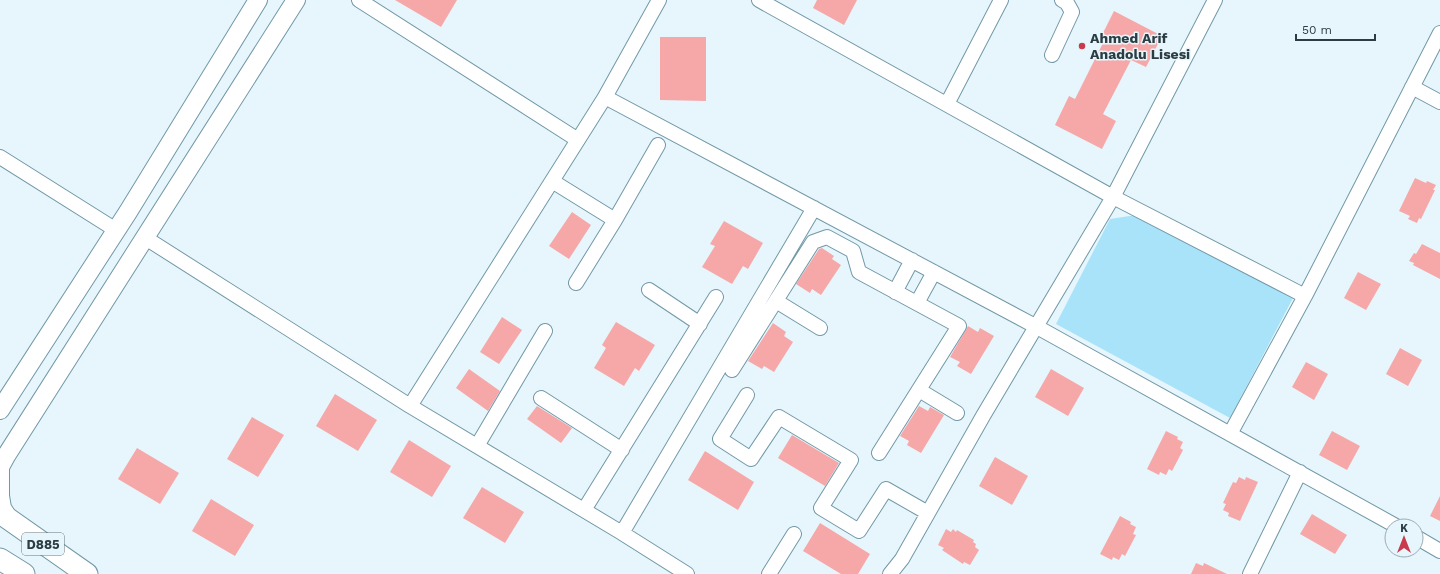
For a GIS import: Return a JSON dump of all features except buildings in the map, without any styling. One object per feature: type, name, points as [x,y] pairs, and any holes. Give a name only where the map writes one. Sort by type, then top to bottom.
[{"type":"highway","name":"D885","points":[[4,516],[87,574]]},
{"type":"highway","name":"D885","points":[[0,559],[24,574]]},
{"type":"main road","points":[[0,410],[116,230],[258,0]]},
{"type":"main road","points":[[4,516],[0,496],[0,467],[6,456],[296,0]]},
{"type":"street","points":[[360,0],[578,140]]},
{"type":"street","points":[[410,406],[605,97],[659,0]]},
{"type":"street","points":[[759,0],[1113,197],[1305,296]]},
{"type":"street","points":[[947,104],[1001,0]]},
{"type":"street","points":[[1052,55],[1072,12],[1067,3],[1062,0]]},
{"type":"street","points":[[890,574],[902,559],[983,416],[1113,197],[1215,0]]},
{"type":"street","points":[[1230,434],[1305,296],[1440,33]]},
{"type":"street","points":[[1412,87],[1440,102]]},
{"type":"street","points":[[605,97],[1037,327],[1384,519]]},
{"type":"street","points":[[576,283],[615,220],[658,145]]},
{"type":"street","points":[[0,158],[116,230]]},
{"type":"street","points":[[552,181],[615,220]]},
{"type":"street","points":[[622,533],[814,208]]},
{"type":"street","points":[[144,237],[410,406],[622,533],[687,574]]},
{"type":"street","points":[[732,370],[813,242],[827,237],[853,251],[859,272],[959,326],[879,453]]},
{"type":"street","points":[[895,292],[912,260]]},
{"type":"street","points":[[917,303],[934,272]]},
{"type":"street","points":[[649,290],[700,324]]},
{"type":"street","points":[[584,510],[716,297]]},
{"type":"street","points":[[776,300],[820,328]]},
{"type":"street","points":[[477,446],[544,331]]},
{"type":"street","points":[[919,390],[957,413]]},
{"type":"street","points":[[747,395],[720,439],[751,459],[779,417],[851,460],[821,508],[859,531],[886,489],[928,513]]},
{"type":"street","points":[[541,398],[622,450]]},
{"type":"street","points":[[1250,574],[1300,472]]},
{"type":"street","points":[[769,574],[794,534]]},
{"type":"street","points":[[1424,542],[1440,551]]},
{"type":"shaded area","points":[[1136,215],[1293,298],[1230,418],[1056,324],[1110,219]]},
{"type":"place","name":"Ahmed Arif Anadolu Lisesi","points":[[1082,46]]}]
